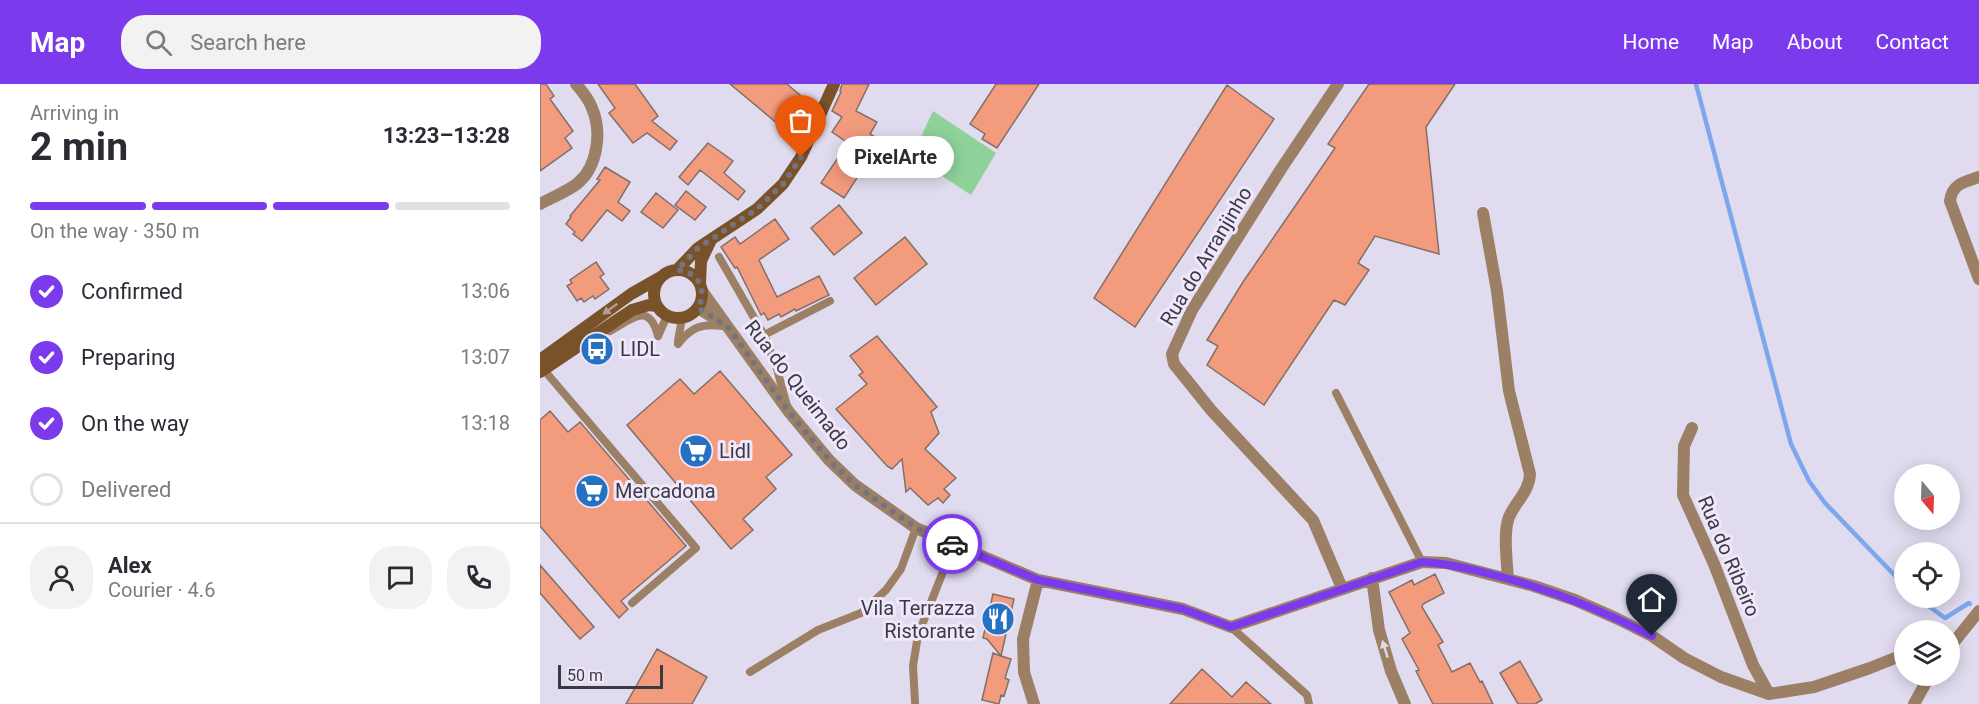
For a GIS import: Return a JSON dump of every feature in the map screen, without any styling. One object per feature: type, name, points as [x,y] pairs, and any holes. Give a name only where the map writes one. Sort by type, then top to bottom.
[{"type":"main road","points":[[677,270],[698,248],[757,209],[783,184],[801,157],[833,84]]},
{"type":"main road","points":[[541,367],[567,354],[632,310],[649,305],[656,306],[668,316],[682,318],[690,316],[698,308],[702,299],[701,261],[712,239]]},
{"type":"main road","points":[[541,367],[631,294],[666,273],[677,270],[690,273],[701,287]]},
{"type":"main road","points":[[656,306],[654,291],[659,279]]},
{"type":"street","points":[[540,204],[578,183],[593,160],[597,142],[597,125],[592,106],[576,84]]},
{"type":"street","name":"Rua do Arranjinho","points":[[1338,84],[1192,310],[1172,354],[1174,364],[1211,410],[1313,520],[1342,588]]},
{"type":"street","points":[[1979,177],[1958,184],[1952,192],[1950,201],[1979,279]]},
{"type":"street","points":[[1484,213],[1497,291],[1509,391],[1530,474],[1530,484],[1509,517],[1508,579]]},
{"type":"street","name":"Rua do Queimado","points":[[701,287],[789,412],[829,460],[855,485],[916,528],[1038,580],[1183,609],[1231,627]]},
{"type":"street","name":"Rua do Queimado","points":[[698,308],[728,327]]},
{"type":"street","name":"Rua do Ribeiro","points":[[1692,428],[1684,446],[1683,495],[1714,564],[1754,665],[1769,694]]},
{"type":"street","points":[[1231,627],[1422,562],[1446,563],[1575,600],[1618,619],[1721,677],[1769,694],[1814,687],[1894,658]]},
{"type":"street","points":[[1372,579],[1379,630],[1391,671],[1405,704]]},
{"type":"street","points":[[1034,704],[1024,672],[1023,639],[1038,580]]},
{"type":"street","points":[[1960,634],[1979,611]]},
{"type":"street","points":[[1914,704],[1924,686]]},
{"type":"street","points":[[1760,704],[1769,694]]},
{"type":"lane","points":[[718,257],[764,335],[777,369],[789,412]]},
{"type":"lane","points":[[764,335],[830,302]]},
{"type":"lane","points":[[567,354],[639,315],[648,316],[653,321],[658,336],[668,316]]},
{"type":"lane","points":[[682,318],[678,344],[690,330],[699,325],[728,327]]},
{"type":"lane","points":[[541,367],[696,548],[632,603]]},
{"type":"lane","points":[[1336,393],[1422,562]]},
{"type":"lane","points":[[750,672],[818,630],[861,613],[886,590],[901,569],[916,528]]},
{"type":"lane","points":[[915,702],[913,666],[918,635],[954,544]]},
{"type":"lane","points":[[1231,627],[1307,695],[1309,704]]},
{"type":"green space","points":[[933,111],[996,153],[971,195],[912,156]]},
{"type":"building","points":[[540,84],[546,84],[554,96],[550,99],[573,131],[565,138],[572,148],[540,171]]},
{"type":"building","points":[[598,84],[635,84],[658,116],[652,121],[677,141],[670,150],[647,133],[633,143],[609,113],[615,108]]},
{"type":"building","points":[[730,84],[787,84],[807,101],[784,129]]},
{"type":"building","points":[[842,84],[869,84],[856,111],[877,122],[870,134],[881,141],[844,198],[821,183],[848,143],[832,132],[842,117],[832,111],[841,92]]},
{"type":"building","points":[[996,84],[1039,84],[997,148],[982,139],[985,134],[970,124]]},
{"type":"building","points":[[1369,84],[1455,84],[1426,127],[1439,254],[1375,236],[1358,263],[1369,270],[1345,305],[1334,300],[1264,405],[1207,365],[1218,346],[1207,340],[1243,282],[1335,148],[1328,144]]},
{"type":"building","points":[[1227,85],[1274,119],[1135,327],[1094,298]]},
{"type":"building","points":[[708,143],[733,161],[724,173],[745,191],[738,200],[700,170],[688,185],[679,177]]},
{"type":"building","points":[[605,167],[630,182],[618,202],[630,211],[622,221],[607,210],[582,241],[566,224],[600,180],[597,179]]},
{"type":"building","points":[[686,191],[706,207],[695,220],[675,205]]},
{"type":"building","points":[[656,193],[678,210],[663,228],[641,212]]},
{"type":"building","points":[[839,205],[862,233],[834,255],[811,228]]},
{"type":"building","points":[[775,219],[789,239],[759,260],[777,297],[819,276],[829,295],[796,311],[795,309],[781,317],[779,314],[768,320],[764,313],[761,315],[737,267],[735,268],[721,247],[735,237],[740,244]]},
{"type":"building","points":[[905,237],[927,264],[876,305],[854,278]]},
{"type":"building","points":[[596,262],[604,274],[600,277],[609,289],[595,299],[593,296],[584,302],[581,298],[577,301],[567,286],[572,283],[570,280]]},
{"type":"building","points":[[877,336],[937,407],[931,412],[939,433],[925,449],[956,478],[944,489],[950,495],[943,503],[938,498],[928,505],[910,488],[906,492],[902,459],[892,469],[887,466],[836,409],[867,384],[859,375],[863,372],[850,356]]},
{"type":"building","name":"Lidl","points":[[720,371],[792,455],[766,477],[776,489],[743,519],[753,530],[731,549],[627,425],[680,379],[694,394]]},
{"type":"building","name":"Mercadona","points":[[550,411],[568,432],[580,422],[686,546],[621,601],[628,609],[619,618],[540,526],[540,420]]},
{"type":"building","points":[[540,565],[594,627],[580,639],[540,593]]},
{"type":"building","points":[[1435,574],[1444,593],[1423,604],[1422,607],[1443,642],[1438,645],[1452,672],[1470,663],[1493,704],[1433,704],[1416,671],[1419,670],[1402,639],[1410,633],[1389,592],[1412,580],[1414,585]]},
{"type":"building","name":"Vila Terrazza Ristorante","points":[[993,594],[1014,599],[1001,656],[987,639],[983,638]]},
{"type":"building","points":[[657,649],[707,677],[692,704],[626,704]]},
{"type":"building","points":[[993,653],[1011,659],[1005,678],[1009,680],[999,704],[982,700]]},
{"type":"building","points":[[1520,661],[1542,700],[1535,704],[1518,704],[1500,673]]},
{"type":"building","points":[[1202,669],[1232,697],[1246,682],[1271,704],[1170,704]]},
{"type":"waterway","points":[[1696,84],[1791,444],[1809,481],[1825,503],[1894,575]]},
{"type":"waterway","points":[[1931,608],[1945,618],[1970,604]]},
{"type":"way so far","points":[[801,157],[783,184],[757,209],[698,248],[677,270],[687,271],[696,278],[702,291],[702,299],[698,308],[728,327],[789,412],[829,460],[855,485],[916,528],[952,544]]},
{"type":"place","name":"PixelArte","points":[[801,157]]},
{"type":"place","name":"LIDL","points":[[597,349]]},
{"type":"place","name":"Lidl","points":[[696,451]]},
{"type":"place","name":"Mercadona","points":[[592,491]]},
{"type":"place","name":"Vila Terrazza Ristorante","points":[[998,619]]},
{"type":"route","points":[[952,544],[1038,580],[1183,609],[1231,627],[1422,562],[1446,563],[1534,586],[1575,600],[1652,636]]}]
